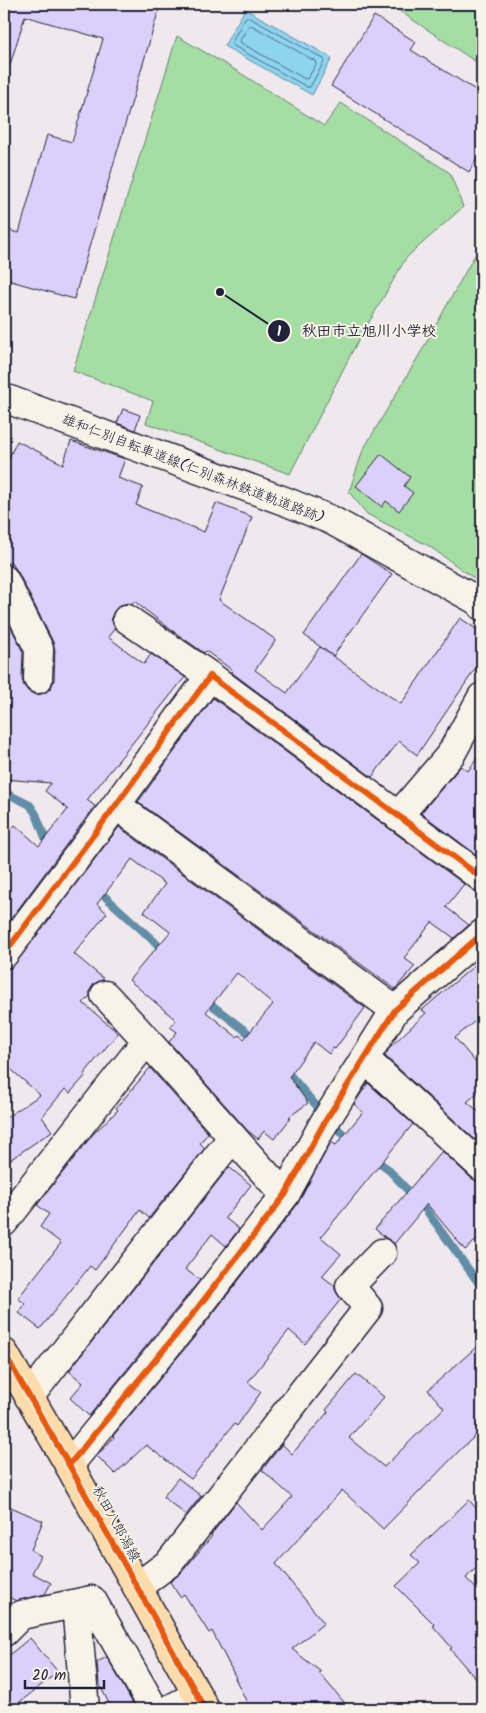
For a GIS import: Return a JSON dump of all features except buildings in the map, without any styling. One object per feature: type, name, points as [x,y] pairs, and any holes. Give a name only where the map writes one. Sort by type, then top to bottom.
[{"type":"main road","name":"秋田八郎潟線","points":[[4,1353],[69,1465],[201,1702]]},
{"type":"street","name":"雄和仁別自転車道線(仁別森林鉄道軌道路跡)","points":[[4,398],[331,520],[478,601],[482,606]]},
{"type":"street","points":[[4,579],[39,649],[38,678]]},
{"type":"street","points":[[128,619],[210,676],[482,878]]},
{"type":"street","points":[[4,954],[210,676]]},
{"type":"street","points":[[398,816],[451,754],[482,697]]},
{"type":"street","points":[[116,805],[395,1010]]},
{"type":"street","points":[[69,1465],[189,1319],[285,1195],[324,1123],[395,1010],[482,934]]},
{"type":"street","points":[[105,996],[147,1040],[232,1138],[285,1195]]},
{"type":"street","points":[[4,1222],[147,1040]]},
{"type":"street","points":[[364,1059],[482,1167]]},
{"type":"street","points":[[29,1397],[232,1138]]},
{"type":"street","points":[[137,1587],[169,1562],[368,1308],[350,1286],[382,1253]]},
{"type":"street","points":[[10,1618],[92,1600],[154,1709]]},
{"type":"street","points":[[76,1604],[85,1709]]},
{"type":"street","points":[[170,1709],[201,1702]]},
{"type":"green space","points":[[389,4],[482,4],[482,66]]},
{"type":"green space","points":[[177,36],[324,126],[341,103],[450,173],[463,207],[406,258],[353,350],[290,474],[146,423],[153,401],[73,371]]},
{"type":"green space","points":[[482,242],[482,584],[429,546],[367,514],[349,492],[363,450],[421,352]]},
{"type":"water","points":[[245,9],[332,58],[312,95],[224,46]]},
{"type":"waterway","points":[[4,792],[30,805],[36,814],[46,840],[58,856]]},
{"type":"waterway","points":[[78,872],[155,942],[164,953]]},
{"type":"waterway","points":[[204,999],[256,1039]]},
{"type":"waterway","points":[[285,1069],[320,1110]]},
{"type":"waterway","points":[[337,1128],[350,1140]]},
{"type":"waterway","points":[[373,1158],[387,1168],[426,1210],[482,1288]]},
{"type":"cycle path","points":[[4,954],[210,676],[482,878]]},
{"type":"cycle path","points":[[69,1465],[189,1319],[285,1195],[324,1123],[395,1010],[482,934]]},
{"type":"cycle path","points":[[4,1353],[69,1465],[205,1709]]},
{"type":"place","name":"秋田市立旭川小学校","points":[[220,292]]}]
